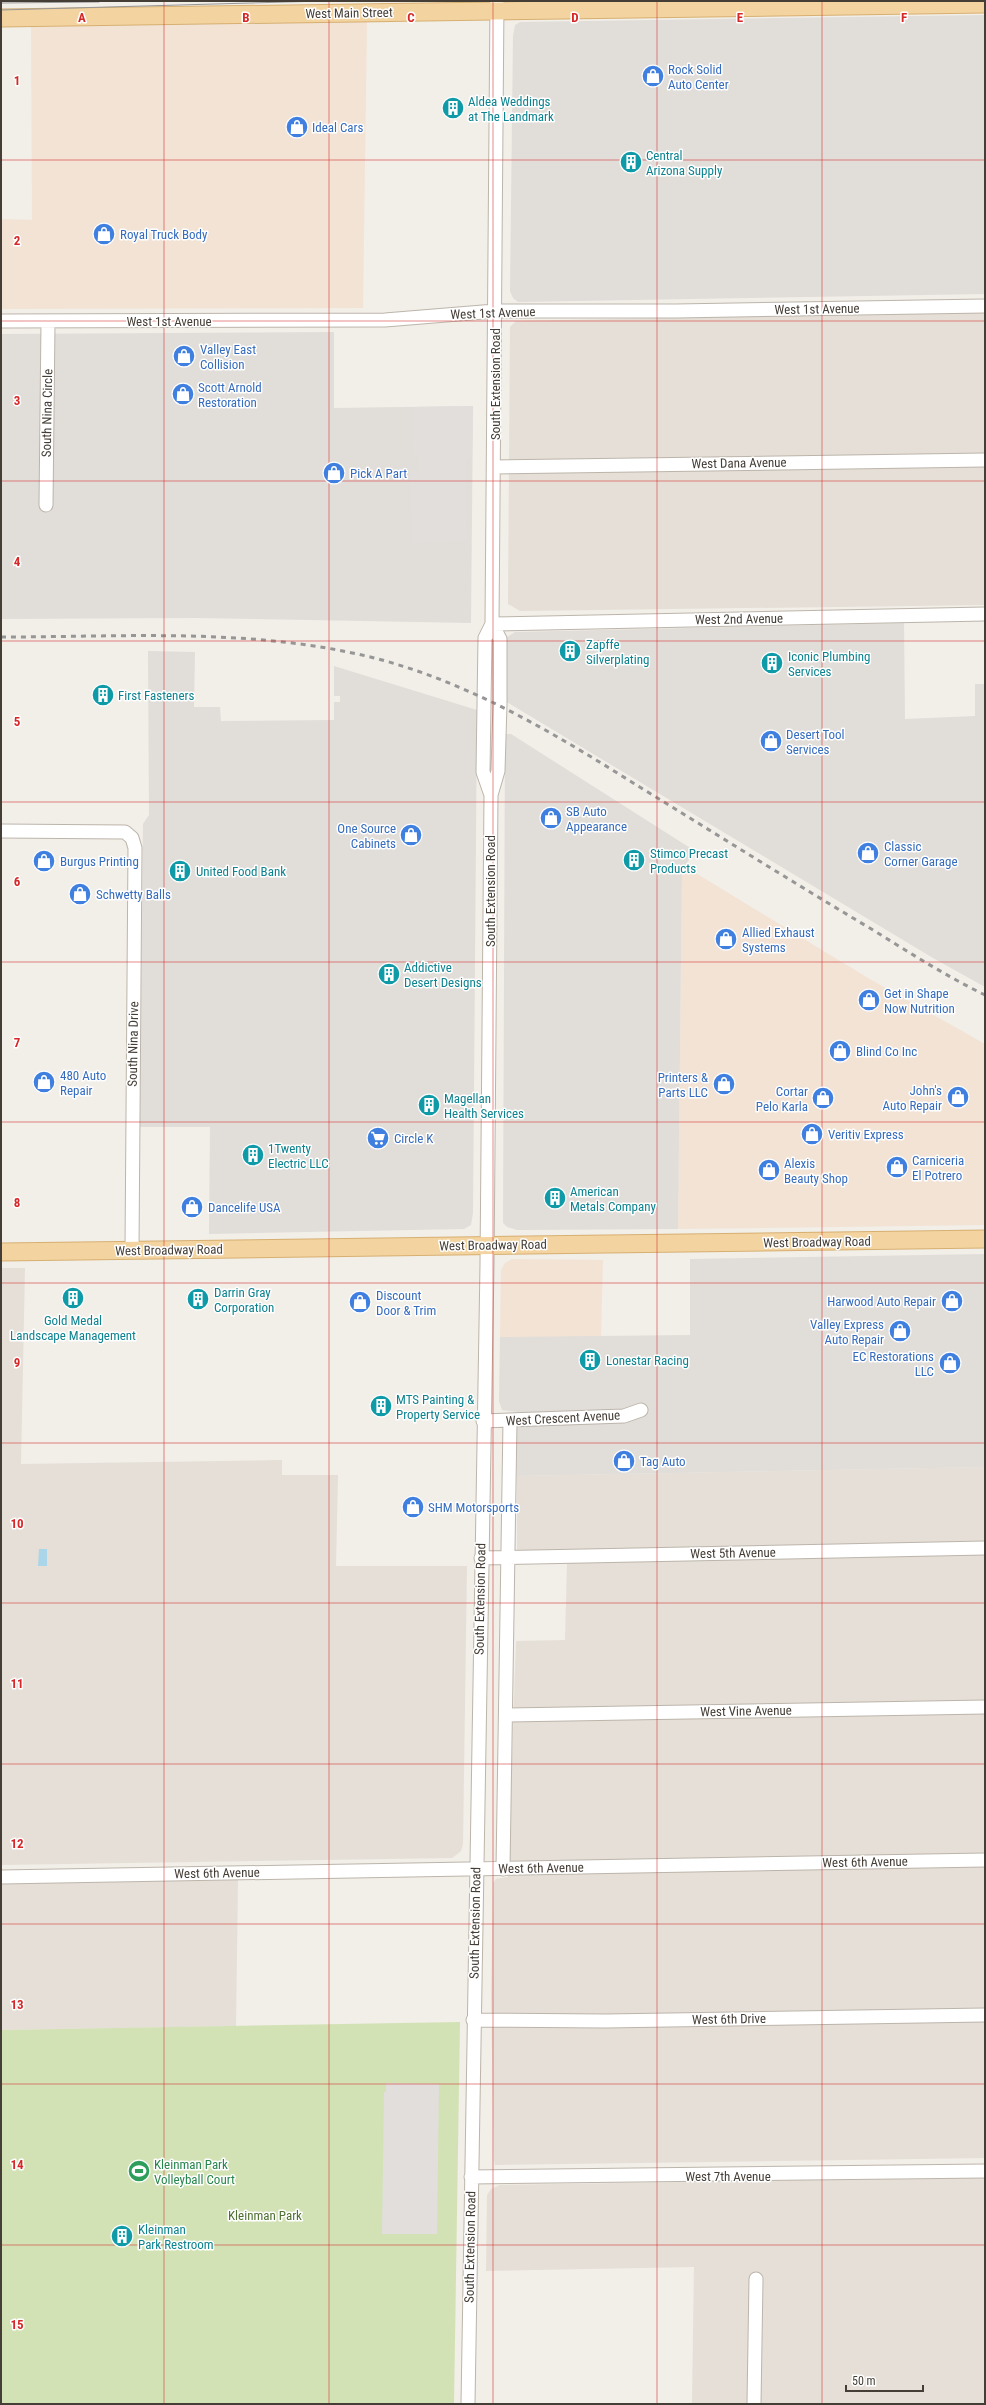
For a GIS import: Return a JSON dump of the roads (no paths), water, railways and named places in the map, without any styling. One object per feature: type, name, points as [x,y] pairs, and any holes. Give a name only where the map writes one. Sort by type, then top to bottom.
[{"type":"main road","name":"West Main Street","points":[[1,18],[497,6],[985,4]]},
{"type":"main road","name":"West Broadway Road","points":[[1,1252],[985,1239]]},
{"type":"street","name":"South Extension Road","points":[[468,2404],[473,2020],[487,1245],[490,795],[483,772],[485,638],[492,624],[497,6]]},
{"type":"street","name":"West 1st Avenue","points":[[1,321],[385,320],[495,311],[676,311],[985,306]]},
{"type":"street","name":"South Nina Circle","points":[[46,505],[48,322]]},
{"type":"street","name":"West Dana Avenue","points":[[494,467],[985,460]]},
{"type":"street","name":"West 2nd Avenue","points":[[492,624],[985,614]]},
{"type":"street","name":"South Nina Drive","points":[[1,831],[125,832],[132,838],[135,848],[132,1250]]},
{"type":"street","name":"West Crescent Avenue","points":[[483,1421],[624,1416],[641,1410]]},
{"type":"street","name":"South Extension Road","points":[[503,1869],[507,1715],[510,1421]]},
{"type":"street","name":"West 5th Avenue","points":[[481,1558],[985,1548]]},
{"type":"street","name":"West Vine Avenue","points":[[507,1715],[985,1707]]},
{"type":"street","name":"West 6th Avenue","points":[[1,1877],[985,1860]]},
{"type":"street","name":"West 6th Drive","points":[[473,2020],[606,2021],[985,2015]]},
{"type":"street","name":"West 7th Avenue","points":[[471,2177],[985,2172]]},
{"type":"street","points":[[754,2404],[756,2278]]},
{"type":"water","points":[[39,1549],[47,1549],[47,1566],[38,1566]]},
{"type":"tram line","points":[[1,10],[322,1]]},
{"type":"tram line","points":[[1,3],[99,2]]},
{"type":"railway","points":[[1,637],[193,636],[288,642],[382,660],[450,683],[515,714],[577,748],[914,956],[985,995]]},
{"type":"place","name":"Rock Solid Auto Center","points":[[653,76]]},
{"type":"place","name":"Aldea Weddings at The Landmark","points":[[453,108]]},
{"type":"place","name":"Ideal Cars","points":[[297,127]]},
{"type":"place","name":"Central Arizona Supply","points":[[631,162]]},
{"type":"place","name":"Royal Truck Body","points":[[104,234]]},
{"type":"place","name":"Valley East Collision","points":[[184,356]]},
{"type":"place","name":"Scott Arnold Restoration","points":[[183,394]]},
{"type":"place","name":"Pick A Part","points":[[334,473]]},
{"type":"place","name":"Zapffe Silverplating","points":[[570,651]]},
{"type":"place","name":"Iconic Plumbing Services","points":[[772,663]]},
{"type":"place","name":"First Fasteners","points":[[103,695]]},
{"type":"place","name":"Desert Tool Services","points":[[771,741]]},
{"type":"place","name":"SB Auto Appearance","points":[[551,818]]},
{"type":"place","name":"One Source Cabinets","points":[[411,835]]},
{"type":"place","name":"Classic Corner Garage","points":[[868,853]]},
{"type":"place","name":"Stimco Precast Products","points":[[634,860]]},
{"type":"place","name":"Burgus Printing","points":[[44,861]]},
{"type":"place","name":"United Food Bank","points":[[180,871]]},
{"type":"place","name":"Schwetty Balls","points":[[80,894]]},
{"type":"place","name":"Allied Exhaust Systems","points":[[726,939]]},
{"type":"place","name":"Addictive Desert Designs","points":[[389,974]]},
{"type":"place","name":"Get in Shape Now Nutrition","points":[[869,1000]]},
{"type":"place","name":"Blind Co Inc","points":[[840,1051]]},
{"type":"place","name":"480 Auto Repair","points":[[44,1082]]},
{"type":"place","name":"Printers & Parts LLC","points":[[724,1084]]},
{"type":"place","name":"John's Auto Repair","points":[[958,1097]]},
{"type":"place","name":"Cortar Pelo Karla","points":[[823,1098]]},
{"type":"place","name":"Magellan Health Services","points":[[429,1105]]},
{"type":"place","name":"Veritiv Express","points":[[812,1134]]},
{"type":"place","name":"Circle K","points":[[378,1138]]},
{"type":"place","name":"1Twenty Electric LLC","points":[[253,1155]]},
{"type":"place","name":"Carniceria El Potrero","points":[[897,1167]]},
{"type":"place","name":"Alexis Beauty Shop","points":[[769,1170]]},
{"type":"place","name":"American Metals Company","points":[[555,1198]]},
{"type":"place","name":"Dancelife USA","points":[[192,1207]]},
{"type":"place","name":"Gold Medal Landscape Management","points":[[73,1298]]},
{"type":"place","name":"Darrin Gray Corporation","points":[[198,1299]]},
{"type":"place","name":"Harwood Auto Repair","points":[[952,1301]]},
{"type":"place","name":"Discount Door & Trim","points":[[360,1302]]},
{"type":"place","name":"Valley Express Auto Repair","points":[[900,1331]]},
{"type":"place","name":"Lonestar Racing","points":[[590,1360]]},
{"type":"place","name":"EC Restorations LLC","points":[[950,1363]]},
{"type":"place","name":"MTS Painting & Property Service","points":[[381,1406]]},
{"type":"place","name":"Tag Auto","points":[[624,1461]]},
{"type":"place","name":"SHM Motorsports","points":[[413,1507]]},
{"type":"place","name":"Kleinman Park Volleyball Court","points":[[139,2171]]},
{"type":"place","name":"Kleinman Park Restroom","points":[[122,2236]]},
{"type":"park label","name":"Kleinman Park","points":[[265,2215]]}]
